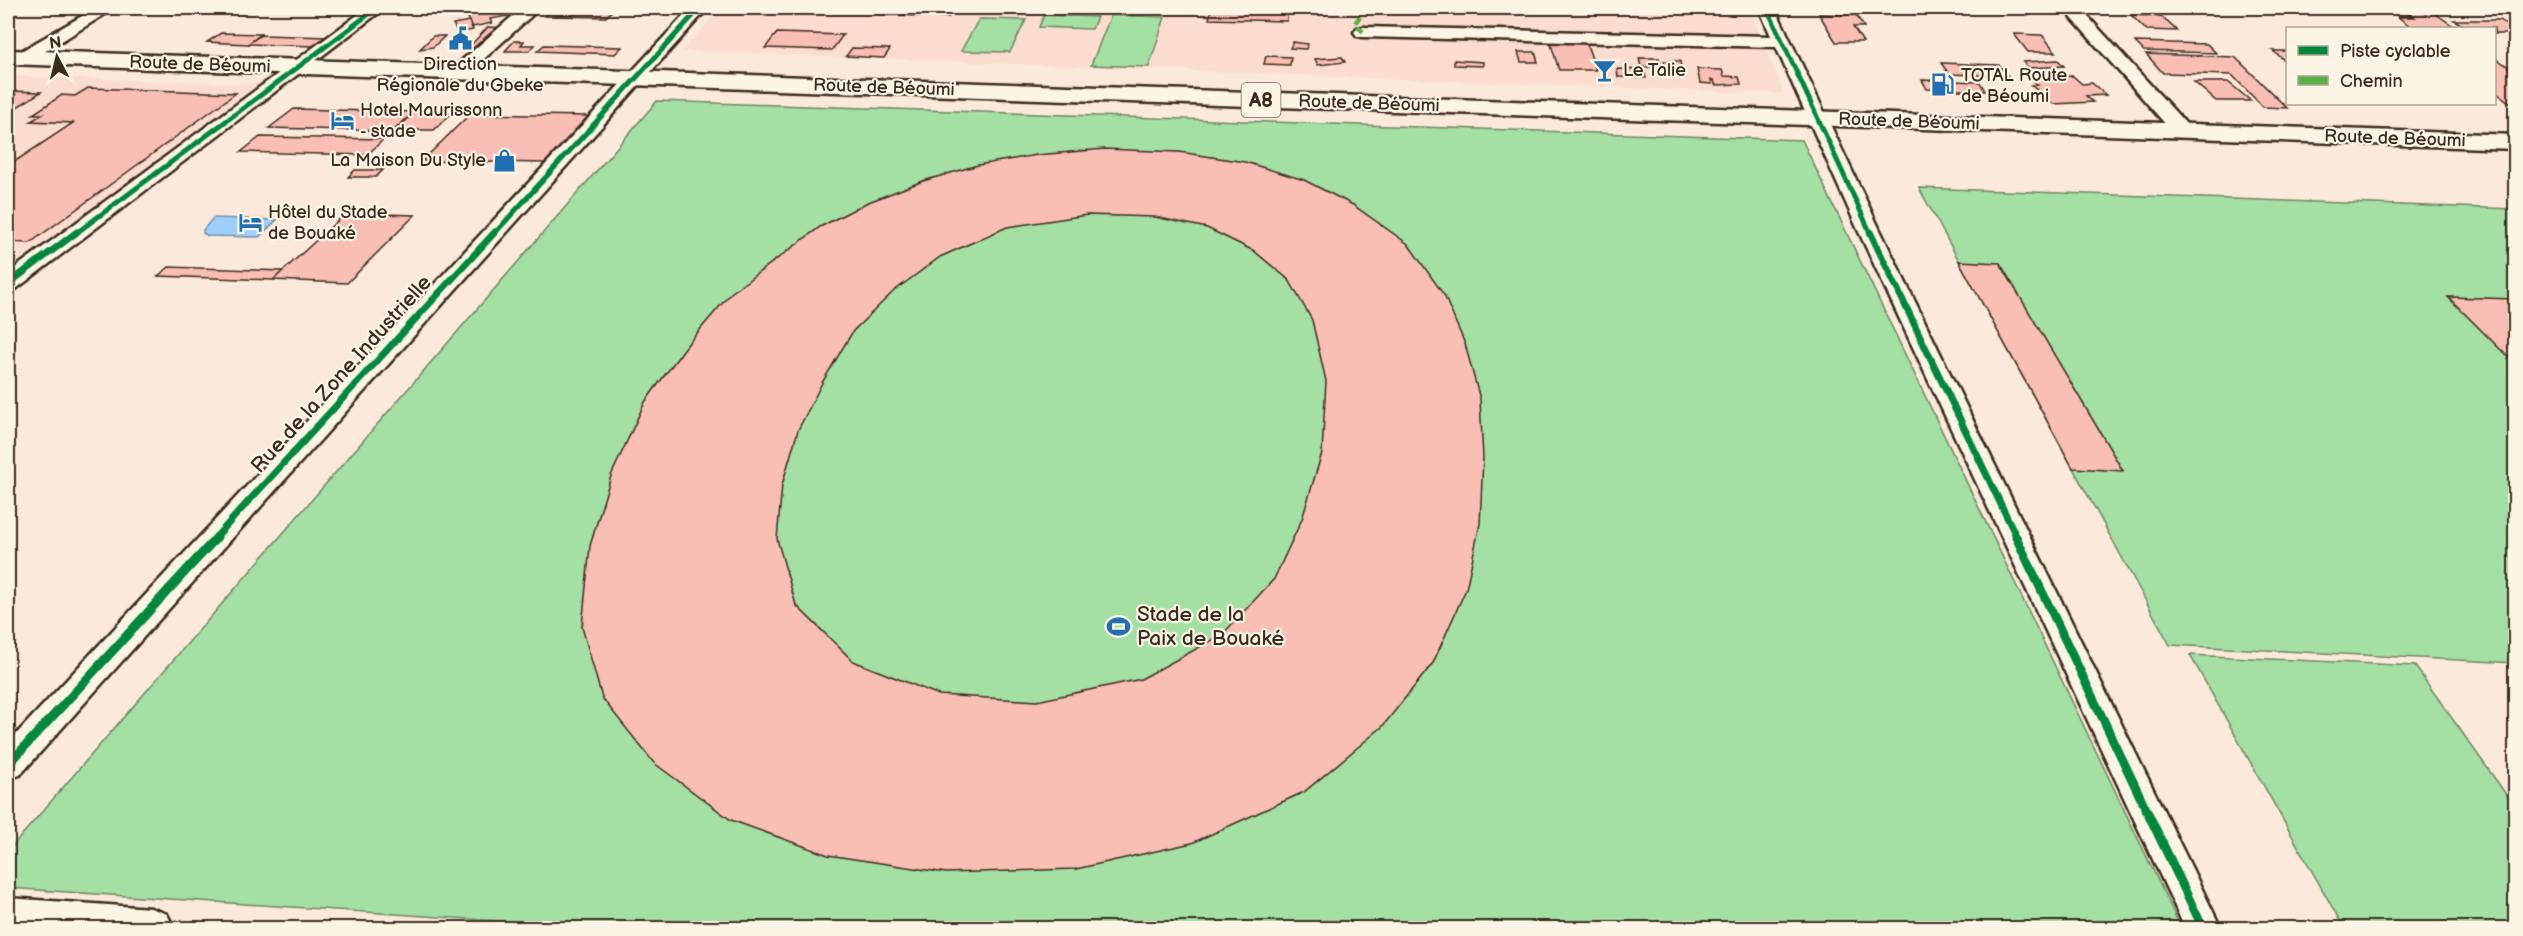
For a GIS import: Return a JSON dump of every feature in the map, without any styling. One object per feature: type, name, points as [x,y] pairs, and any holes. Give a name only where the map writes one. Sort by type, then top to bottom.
[{"type":"main road","name":"Route de Béoumi","points":[[15,58],[2516,142]]},
{"type":"main road","points":[[8,918],[151,928]]},
{"type":"street","points":[[15,58],[107,8]]},
{"type":"street","points":[[8,284],[377,8]]},
{"type":"street","points":[[458,72],[532,8]]},
{"type":"street","name":"Rue de la Zone Industrielle","points":[[8,765],[700,8]]},
{"type":"street","points":[[1767,8],[1816,118],[2203,928]]},
{"type":"street","points":[[2071,8],[2182,130]]},
{"type":"street","points":[[1363,32],[1782,42]]},
{"type":"shaded area","points":[[721,8],[1749,8],[1784,94],[682,51]]},
{"type":"shaded area","points":[[8,76],[263,84],[8,278]]},
{"type":"green space","points":[[1044,15],[1097,17],[1092,29],[1039,27]]},
{"type":"green space","points":[[1111,15],[1165,17],[1149,67],[1091,65]]},
{"type":"green space","points":[[979,19],[1026,20],[1010,52],[961,51]]},
{"type":"green space","name":"Stade de la Paix de Bouaké","points":[[657,101],[1802,140],[2181,928],[601,928],[8,888],[8,851]]},
{"type":"green space","points":[[1919,188],[2515,209],[2515,663],[2170,645]]},
{"type":"green space","points":[[2190,655],[2415,666],[2515,807],[2515,928],[2344,928]]},
{"type":"water","points":[[213,218],[277,220],[259,237],[208,236],[203,233],[203,230]]},
{"type":"building","points":[[553,8],[615,8],[606,17],[545,16]]},
{"type":"building","points":[[878,8],[954,8],[948,17],[873,14]]},
{"type":"building","points":[[1990,8],[2021,8],[2026,13],[1993,12]]},
{"type":"building","points":[[2297,8],[2314,8],[2319,12],[2302,12]]},
{"type":"building","points":[[2314,8],[2400,8],[2412,16],[2399,16],[2391,10]]},
{"type":"building","points":[[2403,8],[2429,9],[2455,27],[2412,27],[2398,17],[2415,17]]},
{"type":"building","points":[[504,9],[508,16],[490,19],[492,23],[473,27],[467,16]]},
{"type":"building","points":[[1211,10],[1287,11],[1287,21],[1209,19]]},
{"type":"building","points":[[1819,14],[1856,15],[1864,27],[1853,27],[1863,42],[1836,42]]},
{"type":"building","points":[[2131,15],[2161,16],[2177,31],[2146,30]]},
{"type":"building","points":[[2454,20],[2500,20],[2516,31],[2516,34],[2496,34],[2496,27],[2465,27]]},
{"type":"building","points":[[469,21],[473,30],[458,33],[453,24]]},
{"type":"building","points":[[488,27],[505,28],[485,48],[468,48]]},
{"type":"building","points":[[221,33],[261,34],[248,44],[207,42]]},
{"type":"building","points":[[777,33],[843,35],[832,50],[765,48]]},
{"type":"building","points":[[2014,34],[2042,35],[2056,52],[2028,52]]},
{"type":"building","points":[[261,35],[328,37],[316,46],[248,44]]},
{"type":"building","points":[[433,36],[445,36],[433,47],[420,49]]},
{"type":"building","points":[[514,41],[524,41],[521,45],[535,45],[529,51],[505,51]]},
{"type":"building","points":[[1550,41],[1586,42],[1596,70],[1559,70]]},
{"type":"building","points":[[1293,42],[1308,44],[1306,49],[1290,48]]},
{"type":"building","points":[[2135,42],[2207,44],[2216,53],[2144,51]]},
{"type":"building","points":[[544,45],[622,47],[615,54],[537,51]]},
{"type":"building","points":[[852,48],[890,49],[884,58],[846,56]]},
{"type":"building","points":[[2273,51],[2286,51],[2286,61]]},
{"type":"building","points":[[1518,52],[1535,52],[1538,62],[1521,62]]},
{"type":"building","points":[[2146,54],[2235,57],[2287,108],[2263,107],[2232,75],[2163,73]]},
{"type":"building","points":[[1266,56],[1291,57],[1290,65],[1264,64]]},
{"type":"building","points":[[1342,57],[1345,62],[1318,65],[1315,59]]},
{"type":"building","points":[[1639,58],[1659,58],[1662,67],[1641,67]]},
{"type":"building","points":[[2496,58],[2516,72],[2516,107],[2496,92]]},
{"type":"building","points":[[1454,60],[1483,62],[1483,66],[1454,65]]},
{"type":"building","points":[[2058,60],[2064,66],[2029,68],[2023,62]]},
{"type":"building","points":[[1664,61],[1680,61],[1681,68],[1665,67]]},
{"type":"building","points":[[1941,63],[1967,64],[1975,75],[1949,74]]},
{"type":"building","points":[[1967,64],[1999,65],[2008,76],[1975,75]]},
{"type":"building","points":[[1617,69],[1644,70],[1646,78],[1618,77]]},
{"type":"building","points":[[1697,69],[1722,70],[1724,76],[1739,77],[1741,84],[1715,85],[1714,80],[1711,80],[1712,84],[1700,83]]},
{"type":"building","points":[[2073,76],[2082,84],[2092,83],[2106,95],[2086,96],[2093,102],[2053,104],[2031,85],[2038,85],[2030,78]]},
{"type":"building","points":[[1922,80],[1980,82],[1985,91],[1927,89]]},
{"type":"building","points":[[2194,82],[2228,82],[2251,101],[2216,101]]},
{"type":"building","points":[[88,88],[236,93],[30,243],[8,242],[8,166],[73,123],[31,121],[43,114],[33,114],[62,95],[75,96]]},
{"type":"building","points":[[8,91],[41,92],[8,113]]},
{"type":"building","name":"Hotel Maurissonn - stade","points":[[294,109],[414,112],[393,131],[269,128]]},
{"type":"building","points":[[415,112],[452,113],[434,130],[396,130]]},
{"type":"building","points":[[470,114],[590,116],[549,163],[422,161]]},
{"type":"building","name":"Hotel Maurissonn - stade","points":[[260,137],[384,139],[367,155],[241,152]]},
{"type":"building","points":[[1104,149],[1179,152],[1245,162],[1304,180],[1353,205],[1408,244],[1444,295],[1465,344],[1480,399],[1483,458],[1480,524],[1466,589],[1433,663],[1382,727],[1304,792],[1192,843],[1076,869],[946,873],[828,855],[731,820],[654,763],[602,698],[582,627],[590,546],[611,476],[645,402],[687,345],[731,293],[820,227],[866,203],[923,181],[978,165],[1037,155]],"holes":[[[1087,215],[1155,217],[1207,228],[1254,251],[1289,280],[1312,320],[1326,381],[1322,453],[1302,519],[1274,579],[1222,635],[1141,679],[1037,701],[939,695],[853,661],[796,605],[777,539],[782,485],[798,430],[823,381],[853,331],[894,291],[940,257],[1007,227]]]},
{"type":"building","points":[[355,170],[383,170],[376,177],[348,177]]},
{"type":"building","points":[[346,213],[415,215],[347,283],[273,280]]},
{"type":"building","points":[[1959,261],[2000,263],[2123,471],[2073,468]]},
{"type":"building","points":[[169,267],[283,271],[273,280],[158,276]]},
{"type":"building","points":[[2448,297],[2516,299],[2516,365]]},
{"type":"marked path","points":[[1363,32],[1355,23],[1366,8]]},
{"type":"cycle path","points":[[8,284],[377,8]]},
{"type":"cycle path","points":[[8,765],[700,8]]},
{"type":"cycle path","points":[[1767,8],[1869,230],[2203,928]]},
{"type":"place","name":"Direction Régionale du Gbeke","points":[[460,38]]},
{"type":"place","name":"Le Talie","points":[[1605,70]]},
{"type":"place","name":"TOTAL Route de Béoumi","points":[[1943,85]]},
{"type":"place","name":"Hotel Maurissonn - stade","points":[[342,120]]},
{"type":"place","name":"La Maison Du Style","points":[[504,160]]},
{"type":"place","name":"Hôtel du Stade de Bouaké","points":[[250,222]]},
{"type":"place","name":"Stade de la Paix de Bouaké","points":[[1119,626]]}]
